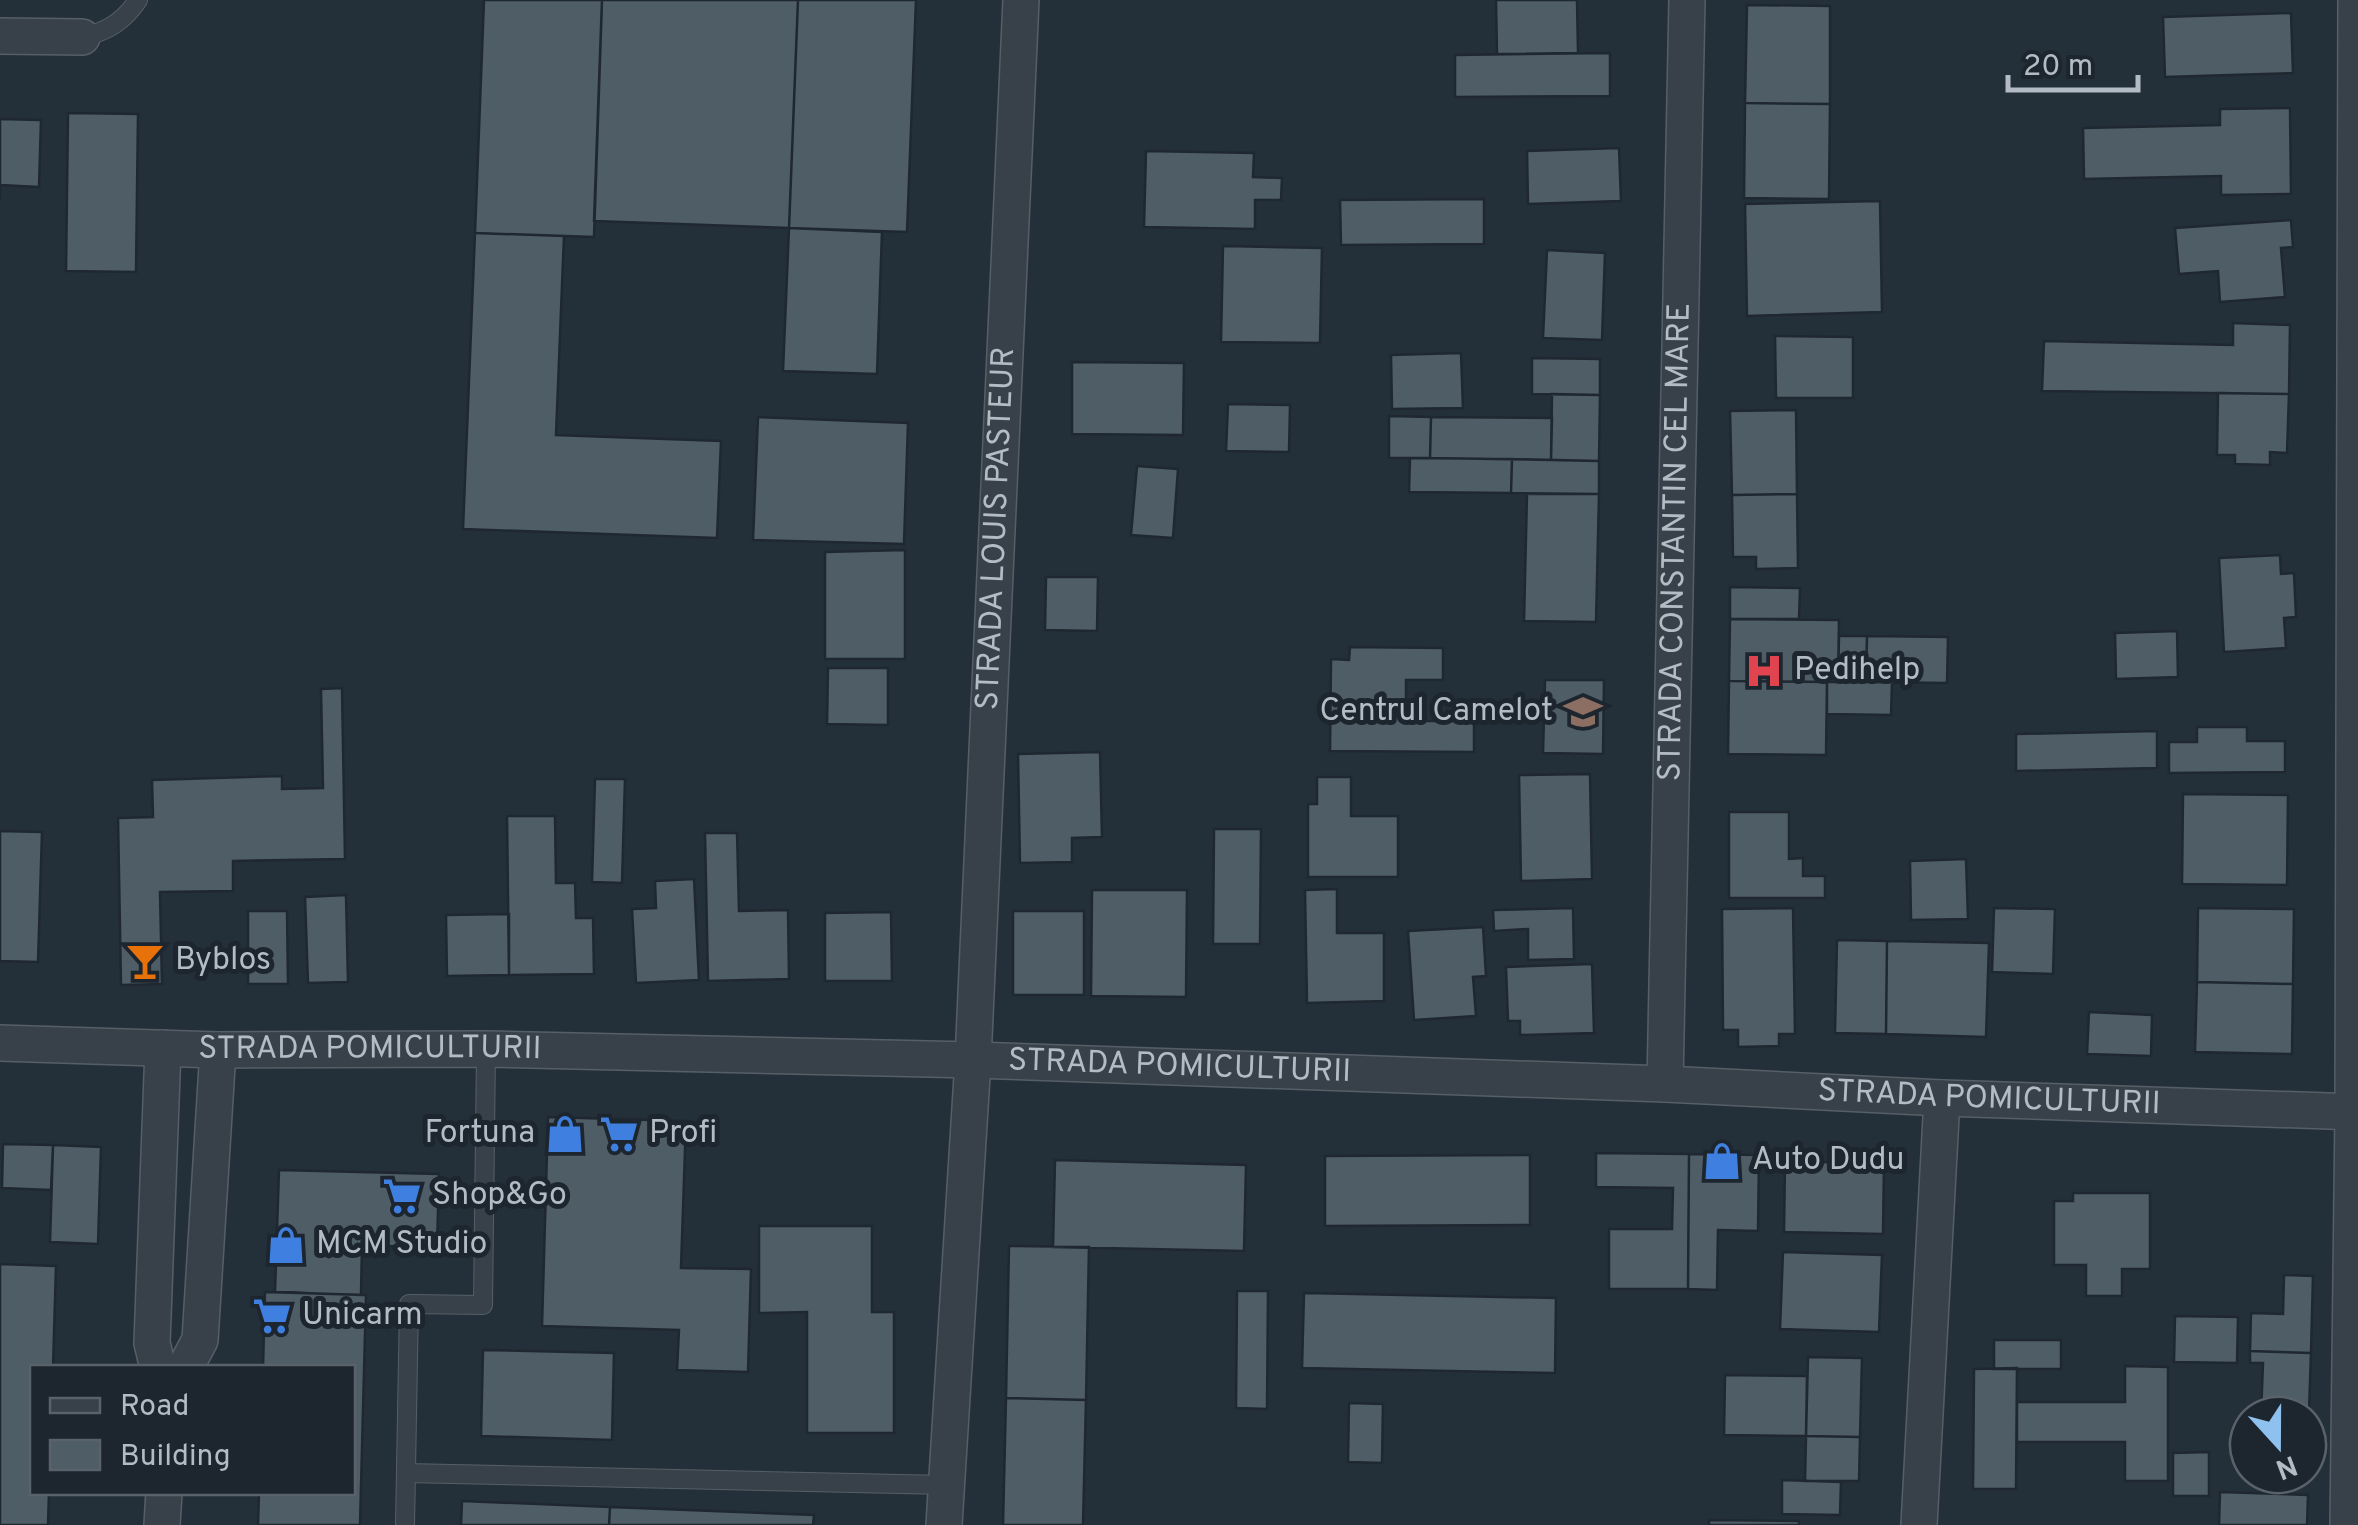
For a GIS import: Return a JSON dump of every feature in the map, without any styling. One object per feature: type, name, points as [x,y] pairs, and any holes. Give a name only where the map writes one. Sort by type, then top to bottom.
[{"type":"street","name":"STRADA LOUIS PASTEUR","points":[[944,1525],[974,1060],[1021,0]]},
{"type":"street","name":"STRADA CONSTANTIN CEL MARE","points":[[1664,1084],[1687,0]]},
{"type":"street","points":[[2348,1525],[2356,1112],[2356,0]]},
{"type":"street","points":[[0,36],[82,38]]},
{"type":"street","name":"STRADA POMICULTURII","points":[[0,1042],[218,1050],[486,1049],[974,1060],[2356,1112]]},
{"type":"street","points":[[157,1365],[152,1344],[164,1048]]},
{"type":"street","points":[[187,1365],[200,1340],[218,1050]]},
{"type":"street","points":[[1919,1525],[1942,1098]]},
{"type":"street","points":[[162,1525],[164,1495]]},
{"type":"lane","points":[[82,38],[104,33],[138,0]]},
{"type":"lane","points":[[406,1525],[409,1304],[482,1305],[486,1049]]},
{"type":"lane","points":[[406,1472],[946,1485]]},
{"type":"building","points":[[484,0],[602,0],[594,237],[475,233]]},
{"type":"building","points":[[602,0],[798,0],[789,228],[594,221]]},
{"type":"building","points":[[798,0],[916,0],[907,232],[789,228]]},
{"type":"building","points":[[1496,0],[1577,0],[1578,53],[1497,54]]},
{"type":"building","points":[[1747,5],[1830,6],[1830,104],[1745,103]]},
{"type":"building","points":[[2291,13],[2293,73],[2165,77],[2163,17]]},
{"type":"building","points":[[1610,53],[1610,96],[1455,97],[1455,55]]},
{"type":"building","points":[[1745,103],[1830,104],[1829,199],[1744,198]]},
{"type":"building","points":[[2290,108],[2291,194],[2221,195],[2221,176],[2084,179],[2083,128],[2220,125],[2220,109]]},
{"type":"building","points":[[68,113],[138,114],[136,272],[66,271]]},
{"type":"building","points":[[0,119],[41,120],[39,187],[0,185]]},
{"type":"building","points":[[1619,148],[1621,201],[1528,204],[1527,151]]},
{"type":"building","points":[[1146,151],[1254,153],[1253,177],[1282,178],[1281,200],[1255,200],[1255,229],[1144,227]]},
{"type":"building","points":[[1484,199],[1484,244],[1341,245],[1340,200]]},
{"type":"building","points":[[1880,201],[1882,312],[1747,316],[1745,204]]},
{"type":"building","points":[[2291,220],[2293,247],[2281,248],[2285,297],[2220,302],[2218,271],[2179,274],[2175,228]]},
{"type":"building","points":[[789,228],[882,232],[877,374],[783,371]]},
{"type":"building","points":[[475,233],[564,236],[556,435],[721,441],[717,538],[463,529]]},
{"type":"building","points":[[1223,246],[1322,248],[1320,343],[1221,342]]},
{"type":"building","points":[[1547,250],[1605,253],[1602,340],[1543,338]]},
{"type":"building","points":[[2233,323],[2290,325],[2289,394],[2042,391],[2044,341],[2233,345]]},
{"type":"building","points":[[1775,336],[1853,337],[1853,398],[1776,398]]},
{"type":"building","points":[[1461,353],[1463,408],[1392,409],[1391,355]]},
{"type":"building","points":[[1532,358],[1600,359],[1600,395],[1532,394]]},
{"type":"building","points":[[1072,362],[1184,363],[1183,435],[1072,434]]},
{"type":"building","points":[[2218,393],[2289,394],[2287,453],[2270,452],[2270,465],[2235,464],[2235,455],[2217,455]]},
{"type":"building","points":[[1552,394],[1600,395],[1599,461],[1551,460]]},
{"type":"building","points":[[1228,404],[1290,405],[1289,452],[1226,451]]},
{"type":"building","points":[[1796,410],[1797,494],[1732,495],[1730,411]]},
{"type":"building","points":[[1389,416],[1431,417],[1430,458],[1389,458]]},
{"type":"building","points":[[758,417],[908,423],[904,544],[753,540]]},
{"type":"building","points":[[1431,417],[1552,418],[1551,460],[1430,458]]},
{"type":"building","points":[[1410,458],[1512,459],[1511,493],[1409,492]]},
{"type":"building","points":[[1512,459],[1599,461],[1599,494],[1511,493]]},
{"type":"building","points":[[1137,466],[1178,469],[1173,538],[1131,535]]},
{"type":"building","points":[[1527,494],[1599,494],[1596,622],[1524,621]]},
{"type":"building","points":[[1797,494],[1798,568],[1756,569],[1756,557],[1733,557],[1732,495]]},
{"type":"building","points":[[905,550],[905,659],[825,659],[825,552]]},
{"type":"building","points":[[2280,555],[2281,574],[2294,573],[2296,617],[2284,618],[2286,648],[2224,652],[2219,558]]},
{"type":"building","points":[[1046,577],[1098,577],[1097,631],[1045,630]]},
{"type":"building","points":[[1730,587],[1800,588],[1799,619],[1730,619]]},
{"type":"building","points":[[1730,619],[1839,620],[1838,682],[1729,681]]},
{"type":"building","points":[[2177,631],[2178,677],[2116,679],[2115,633]]},
{"type":"building","points":[[1839,636],[1867,636],[1866,682],[1838,682]]},
{"type":"building","points":[[1867,636],[1948,637],[1947,683],[1866,682]]},
{"type":"building","points":[[1350,647],[1443,648],[1443,680],[1406,680],[1406,721],[1474,721],[1474,752],[1330,751],[1331,659],[1349,660]]},
{"type":"building","points":[[828,668],[888,668],[888,725],[827,724]]},
{"type":"building","points":[[1545,680],[1604,680],[1603,754],[1543,753]]},
{"type":"building","points":[[1729,681],[1827,682],[1826,755],[1728,754]]},
{"type":"building","points":[[1827,682],[1892,682],[1891,715],[1827,714]]},
{"type":"building","points":[[342,688],[345,859],[233,861],[233,891],[160,892],[162,984],[121,985],[118,818],[153,817],[152,780],[282,776],[282,789],[323,788],[321,689]]},
{"type":"building","points":[[2197,727],[2247,727],[2247,741],[2285,741],[2285,772],[2169,773],[2169,742],[2197,742]]},
{"type":"building","points":[[2157,731],[2157,768],[2016,771],[2016,734]]},
{"type":"building","points":[[1100,752],[1102,837],[1072,838],[1072,862],[1020,863],[1018,754]]},
{"type":"building","points":[[1590,774],[1592,879],[1521,881],[1519,775]]},
{"type":"building","points":[[1317,777],[1351,777],[1351,816],[1398,816],[1398,877],[1308,877],[1308,804],[1317,804]]},
{"type":"building","points":[[595,779],[625,779],[622,883],[592,882]]},
{"type":"building","points":[[2183,794],[2288,795],[2287,885],[2182,884]]},
{"type":"building","points":[[1729,812],[1789,812],[1789,859],[1803,858],[1803,876],[1825,876],[1825,898],[1729,898]]},
{"type":"building","points":[[507,816],[555,816],[556,883],[575,883],[576,918],[593,918],[594,974],[509,975]]},
{"type":"building","points":[[1214,829],[1261,829],[1260,944],[1213,944]]},
{"type":"building","points":[[0,831],[42,832],[38,962],[0,961]]},
{"type":"building","points":[[705,833],[737,833],[739,911],[788,910],[789,979],[708,981]]},
{"type":"building","points":[[1966,859],[1968,919],[1911,920],[1910,861]]},
{"type":"building","points":[[694,879],[699,980],[636,983],[632,909],[656,908],[655,881]]},
{"type":"building","points":[[1337,889],[1337,933],[1384,933],[1384,1001],[1307,1003],[1305,890]]},
{"type":"building","points":[[1092,890],[1187,890],[1186,997],[1091,996]]},
{"type":"building","points":[[346,895],[348,982],[308,983],[305,897]]},
{"type":"building","points":[[1573,908],[1574,959],[1528,960],[1528,929],[1494,931],[1493,910]]},
{"type":"building","points":[[1793,908],[1795,1034],[1779,1034],[1779,1046],[1738,1047],[1738,1030],[1723,1030],[1722,909]]},
{"type":"building","points":[[1994,908],[2055,909],[2053,974],[1992,972]]},
{"type":"building","points":[[2198,908],[2294,909],[2293,984],[2197,982]]},
{"type":"building","points":[[248,911],[287,911],[288,984],[248,984]]},
{"type":"building","points":[[1013,911],[1084,911],[1084,995],[1013,995]]},
{"type":"building","points":[[891,912],[892,981],[825,981],[825,913]]},
{"type":"building","points":[[509,914],[509,975],[447,976],[446,915]]},
{"type":"building","points":[[1483,927],[1486,976],[1473,977],[1476,1016],[1414,1020],[1408,931]]},
{"type":"building","points":[[1837,940],[1887,941],[1886,1034],[1835,1033]]},
{"type":"building","points":[[1887,941],[1989,943],[1986,1037],[1886,1034]]},
{"type":"building","points":[[1592,964],[1594,1033],[1520,1035],[1520,1021],[1508,1021],[1506,967]]},
{"type":"building","points":[[2197,982],[2293,984],[2292,1054],[2195,1052]]},
{"type":"building","points":[[2089,1012],[2152,1015],[2151,1056],[2087,1054]]},
{"type":"building","points":[[548,1117],[686,1121],[681,1268],[751,1269],[748,1372],[677,1370],[679,1330],[542,1326]]},
{"type":"building","points":[[3,1144],[53,1145],[51,1190],[2,1188]]},
{"type":"building","points":[[53,1145],[101,1147],[98,1244],[50,1242]]},
{"type":"building","points":[[1596,1153],[1689,1154],[1688,1289],[1609,1289],[1609,1229],[1672,1229],[1673,1188],[1596,1187]]},
{"type":"building","points":[[1689,1154],[1759,1155],[1758,1231],[1718,1230],[1717,1290],[1688,1289]]},
{"type":"building","points":[[1530,1155],[1530,1225],[1325,1226],[1325,1156]]},
{"type":"building","points":[[1055,1160],[1246,1165],[1244,1251],[1053,1247]]},
{"type":"building","points":[[1785,1161],[1884,1164],[1883,1234],[1784,1232]]},
{"type":"building","points":[[279,1170],[439,1174],[437,1248],[362,1245],[361,1295],[275,1292]]},
{"type":"building","points":[[2073,1193],[2150,1193],[2150,1269],[2122,1269],[2122,1296],[2086,1296],[2086,1265],[2054,1265],[2054,1201],[2073,1201]]},
{"type":"building","points":[[759,1226],[872,1226],[872,1312],[894,1312],[894,1433],[807,1433],[807,1312],[759,1313]]},
{"type":"building","points":[[1009,1246],[1089,1247],[1086,1400],[1006,1398]]},
{"type":"building","points":[[1783,1252],[1882,1255],[1879,1332],[1780,1329]]},
{"type":"building","points":[[0,1264],[56,1266],[53,1365],[30,1365],[30,1495],[49,1495],[48,1525],[0,1525]]},
{"type":"building","points":[[2284,1275],[2313,1276],[2311,1353],[2250,1351],[2251,1313],[2283,1314]]},
{"type":"building","points":[[1237,1291],[1268,1291],[1267,1409],[1236,1408]]},
{"type":"building","points":[[265,1292],[366,1295],[360,1525],[258,1525],[259,1495],[355,1495],[355,1365],[263,1365]]},
{"type":"building","points":[[1304,1293],[1556,1298],[1555,1373],[1302,1368]]},
{"type":"building","points":[[2175,1316],[2238,1317],[2237,1363],[2174,1362]]},
{"type":"building","points":[[1994,1340],[2061,1340],[2061,1369],[1994,1369]]},
{"type":"building","points":[[483,1350],[614,1353],[612,1440],[481,1436]]},
{"type":"building","points":[[2250,1351],[2311,1353],[2310,1395],[2262,1395],[2263,1363],[2250,1363]]},
{"type":"building","points":[[1808,1357],[1862,1358],[1860,1437],[1806,1436]]},
{"type":"building","points":[[2125,1366],[2168,1367],[2168,1481],[2125,1481],[2125,1442],[2017,1442],[2017,1402],[2125,1402]]},
{"type":"building","points":[[2017,1368],[2016,1489],[1973,1489],[1974,1369]]},
{"type":"building","points":[[1725,1375],[1807,1376],[1806,1436],[1724,1435]]},
{"type":"building","points":[[1006,1398],[1086,1400],[1083,1525],[1003,1525]]},
{"type":"building","points":[[1349,1403],[1383,1404],[1382,1463],[1348,1462]]},
{"type":"building","points":[[1806,1436],[1860,1437],[1859,1481],[1805,1481]]},
{"type":"building","points":[[2209,1452],[2209,1496],[2173,1496],[2173,1453]]},
{"type":"building","points":[[1782,1480],[1841,1482],[1840,1515],[1782,1514]]},
{"type":"building","points":[[2220,1492],[2308,1495],[2307,1525],[2219,1525]]},
{"type":"building","points":[[462,1501],[610,1507],[609,1525],[461,1525]]},
{"type":"building","points":[[610,1507],[814,1515],[813,1525],[609,1525]]},
{"type":"building","points":[[1709,1520],[1799,1521],[1799,1525],[1709,1525]]},
{"type":"place","name":"Pedihelp","points":[[1764,671]]},
{"type":"place","name":"Centrul Camelot","points":[[1583,712]]},
{"type":"place","name":"Byblos","points":[[145,961]]},
{"type":"place","name":"Fortuna","points":[[565,1134]]},
{"type":"place","name":"Profi","points":[[619,1134]]},
{"type":"place","name":"Auto Dudu","points":[[1722,1161]]},
{"type":"place","name":"Shop&Go","points":[[402,1196]]},
{"type":"place","name":"MCM Studio","points":[[286,1245]]},
{"type":"place","name":"Unicarm","points":[[272,1316]]}]
